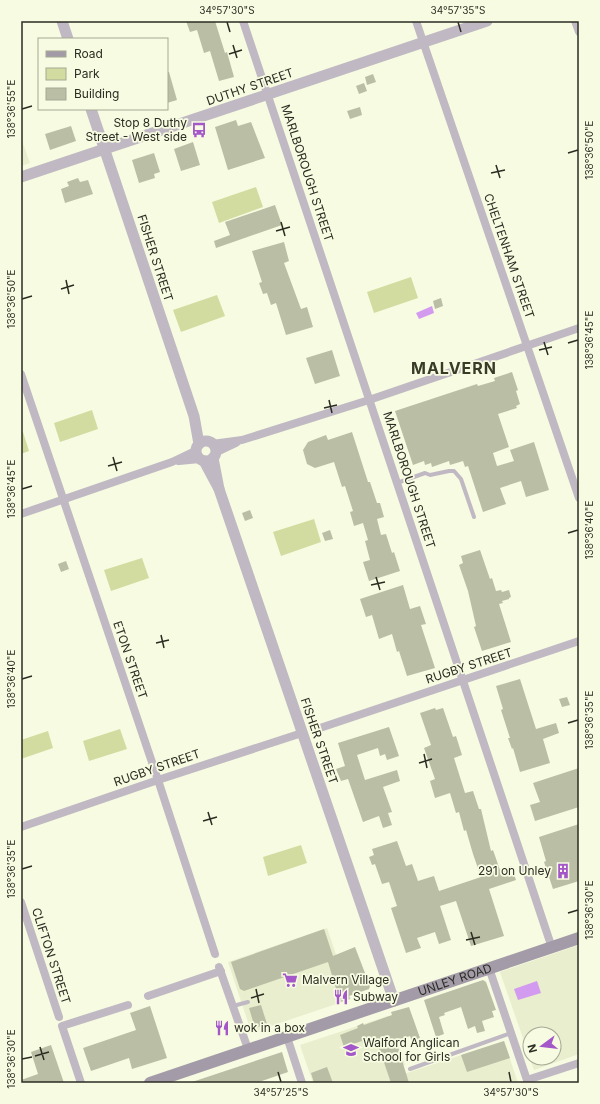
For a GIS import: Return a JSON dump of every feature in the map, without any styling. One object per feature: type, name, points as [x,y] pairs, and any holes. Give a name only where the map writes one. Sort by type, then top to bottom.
[{"type":"main road","name":"UNLEY ROAD","points":[[151,1083],[579,938]]},
{"type":"street","points":[[62,21],[68,38]]},
{"type":"street","name":"MARLBOROUGH STREET","points":[[243,21],[552,948]]},
{"type":"street","name":"CHELTENHAM STREET","points":[[416,21],[579,498]]},
{"type":"street","name":"DUTHY STREET","points":[[21,177],[487,21]]},
{"type":"street","points":[[575,21],[579,32]]},
{"type":"street","name":"FISHER STREET","points":[[91,110],[194,416],[394,1001]]},
{"type":"street","points":[[21,514],[172,462],[369,400],[579,328]]},
{"type":"street","name":"ETON STREET","points":[[21,374],[215,954]]},
{"type":"street","name":"RUGBY STREET","points":[[320,728],[579,641]]},
{"type":"street","name":"RUGBY STREET","points":[[21,827],[302,733]]},
{"type":"street","name":"CLIFTON STREET","points":[[21,902],[59,1017]]},
{"type":"street","points":[[489,968],[527,1082],[579,1063]]},
{"type":"street","points":[[148,996],[220,969],[248,1050]]},
{"type":"street","points":[[81,1083],[62,1026],[128,1005]]},
{"type":"street","points":[[287,1037],[302,1083]]},
{"type":"lane","points":[[397,483],[426,473],[430,476],[454,471],[461,479],[474,517]]},
{"type":"lane","points":[[233,1006],[248,1002]]},
{"type":"lane","points":[[410,1069],[511,1033]]},
{"type":"shaded area","points":[[21,138],[30,163],[21,166]]},
{"type":"shaded area","points":[[432,306],[434,313],[419,319],[416,313]]},
{"type":"shaded area","name":"Malvern Village","points":[[327,928],[351,999],[256,1031],[250,1028],[228,962]]},
{"type":"shaded area","points":[[579,945],[579,1054],[562,1060],[562,1026],[522,1026],[522,1035],[500,972]]},
{"type":"shaded area","points":[[537,981],[541,993],[518,1000],[514,989]]},
{"type":"shaded area","name":"Walford Anglican School for Girls","points":[[388,1016],[405,1065],[394,1068],[398,1076],[504,1041],[518,1083],[313,1083],[300,1045]]},
{"type":"shaded area","points":[[533,1066],[545,1066],[534,1070]]},
{"type":"green space","points":[[256,187],[263,207],[219,223],[212,202]]},
{"type":"green space","points":[[411,277],[418,298],[374,313],[367,292]]},
{"type":"green space","points":[[217,295],[225,316],[181,332],[173,310]]},
{"type":"green space","points":[[92,410],[98,429],[60,442],[54,423]]},
{"type":"green space","points":[[21,432],[23,432],[29,451],[21,454]]},
{"type":"green space","points":[[314,519],[321,542],[281,556],[273,532]]},
{"type":"green space","points":[[142,558],[149,578],[111,591],[104,570]]},
{"type":"green space","points":[[120,729],[127,749],[89,761],[83,741]]},
{"type":"green space","points":[[48,731],[53,748],[21,759],[21,740]]},
{"type":"green space","points":[[301,845],[307,863],[268,876],[263,857]]},
{"type":"building","points":[[186,21],[215,21],[225,53],[227,52],[234,77],[219,81],[210,51],[204,53],[197,30],[190,32]]},
{"type":"building","points":[[168,72],[169,72],[177,100],[168,103]]},
{"type":"building","points":[[373,74],[376,82],[367,85],[365,77]]},
{"type":"building","points":[[364,83],[367,91],[359,94],[356,86]]},
{"type":"building","points":[[360,107],[362,115],[350,119],[347,111]]},
{"type":"building","points":[[236,120],[238,126],[251,122],[265,158],[228,170],[215,127]]},
{"type":"building","points":[[71,126],[76,141],[50,150],[45,134]]},
{"type":"building","points":[[193,142],[200,165],[181,171],[174,149]]},
{"type":"building","points":[[154,153],[160,172],[154,174],[155,178],[139,183],[132,160]]},
{"type":"building","points":[[78,178],[80,182],[88,180],[93,194],[65,203],[61,189],[69,186],[67,182]]},
{"type":"building","points":[[275,205],[282,225],[216,248],[214,241],[230,235],[225,222]]},
{"type":"building","points":[[284,242],[289,261],[284,263],[301,309],[307,307],[313,327],[286,335],[276,303],[271,305],[267,293],[263,294],[259,283],[262,282],[252,251]]},
{"type":"building","points":[[441,298],[443,306],[435,309],[433,301]]},
{"type":"building","points":[[332,350],[340,376],[315,384],[306,358]]},
{"type":"building","points":[[512,372],[518,390],[516,391],[520,404],[516,406],[517,408],[498,414],[509,447],[493,453],[497,466],[514,461],[510,450],[534,442],[549,490],[526,497],[521,481],[500,488],[506,504],[483,512],[468,466],[465,467],[463,461],[450,465],[449,461],[432,467],[431,463],[425,465],[424,461],[413,465],[395,411],[477,384],[478,386],[495,381],[494,378]]},
{"type":"building","points":[[352,432],[368,482],[370,482],[377,503],[380,503],[384,517],[377,519],[381,535],[386,534],[400,571],[369,581],[363,562],[370,560],[365,541],[368,540],[363,523],[354,526],[350,512],[353,511],[345,486],[342,487],[334,462],[315,468],[307,464],[303,450],[308,442],[326,435],[328,440]]},
{"type":"building","points":[[250,510],[253,518],[245,521],[242,513]]},
{"type":"building","points":[[330,530],[333,539],[325,541],[322,533]]},
{"type":"building","points":[[480,550],[490,579],[492,578],[496,591],[501,590],[502,592],[509,590],[511,597],[499,604],[511,642],[482,651],[474,627],[476,626],[468,591],[459,565],[463,563],[461,556]]},
{"type":"building","points":[[66,561],[69,569],[61,572],[58,564]]},
{"type":"building","points":[[403,585],[410,609],[420,606],[426,624],[421,625],[435,668],[407,676],[399,651],[397,652],[392,634],[379,639],[372,615],[366,617],[360,599]]},
{"type":"building","points":[[520,679],[536,729],[556,723],[559,733],[543,739],[550,763],[520,772],[513,748],[512,749],[508,738],[510,738],[501,710],[503,709],[496,686]]},
{"type":"building","points":[[567,697],[570,705],[562,707],[559,699]]},
{"type":"building","points":[[435,708],[436,710],[443,708],[453,737],[456,736],[462,755],[454,758],[465,793],[473,791],[479,809],[481,809],[491,851],[493,850],[500,870],[511,866],[516,880],[489,889],[504,936],[471,946],[456,901],[440,906],[451,940],[439,944],[435,932],[417,938],[421,948],[406,953],[391,908],[397,906],[389,882],[382,884],[375,864],[372,865],[369,857],[374,855],[372,849],[397,841],[406,866],[412,864],[418,881],[434,876],[439,891],[481,877],[466,830],[464,831],[459,812],[456,813],[450,793],[435,798],[430,781],[435,779],[424,748],[431,745],[420,713]]},
{"type":"building","points":[[389,727],[399,756],[387,760],[385,754],[380,756],[378,748],[357,755],[365,780],[397,770],[400,781],[383,787],[392,812],[388,813],[392,825],[383,828],[379,816],[363,822],[348,779],[341,781],[336,769],[345,766],[338,743]]},
{"type":"building","points":[[579,768],[579,807],[535,821],[530,805],[540,802],[533,783]]},
{"type":"building","points":[[579,824],[579,881],[553,889],[544,862],[546,861],[539,837]]},
{"type":"building","points":[[324,929],[333,956],[355,947],[370,986],[369,989],[349,996],[350,999],[340,1002],[328,962],[244,991],[240,989],[231,962]]},
{"type":"building","points":[[483,980],[486,982],[496,1010],[492,1011],[494,1017],[482,1021],[485,1031],[477,1033],[475,1026],[468,1029],[461,1007],[444,1013],[445,1015],[439,1017],[444,1034],[436,1037],[424,1000]]},
{"type":"building","points":[[261,1005],[267,1024],[255,1028],[249,1008]]},
{"type":"building","points":[[150,1006],[167,1058],[132,1069],[129,1058],[91,1071],[83,1048],[136,1030],[130,1013]]},
{"type":"building","points":[[409,1007],[420,1038],[412,1041],[410,1036],[396,1041],[409,1083],[391,1083],[375,1036],[363,1044],[362,1041],[344,1047],[340,1035],[358,1028],[357,1026],[363,1023],[364,1025],[392,1015],[391,1012]]},
{"type":"building","points":[[504,1041],[510,1058],[467,1072],[461,1055]]},
{"type":"building","points":[[51,1045],[64,1083],[21,1083],[21,1080],[38,1074],[31,1052]]},
{"type":"building","points":[[282,1052],[288,1072],[259,1083],[192,1083],[192,1082]]},
{"type":"building","points":[[327,1067],[333,1083],[314,1083],[311,1073]]},
{"type":"place","name":"Stop 8 Duthy Street - West side","points":[[199,130]]},
{"type":"place","name":"291 on Unley","points":[[563,871]]},
{"type":"place","name":"Malvern Village","points":[[290,980]]},
{"type":"place","name":"Subway","points":[[341,997]]},
{"type":"place","name":"wok in a box","points":[[222,1028]]},
{"type":"place","name":"Walford Anglican School for Girls","points":[[351,1050]]},
{"type":"district","name":"MALVERN","points":[[454,368]]}]
